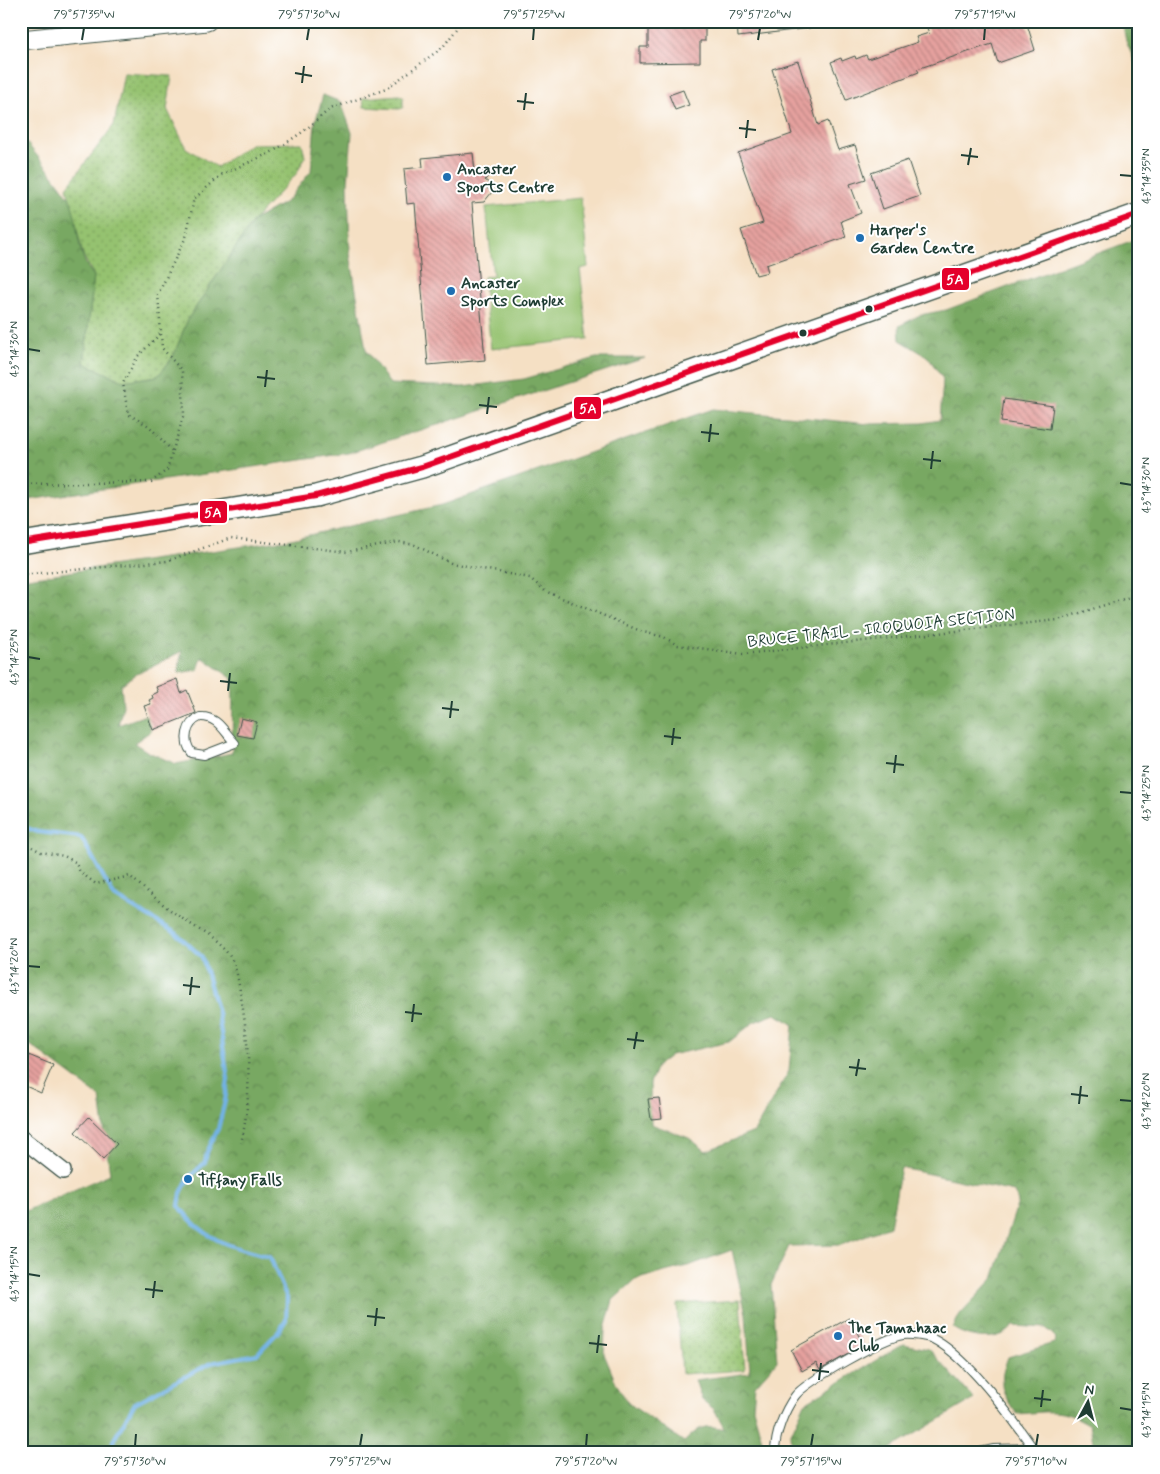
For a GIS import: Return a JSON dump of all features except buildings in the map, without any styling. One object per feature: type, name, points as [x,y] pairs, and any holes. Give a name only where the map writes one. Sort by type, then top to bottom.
[{"type":"main road","points":[[21,543],[316,496],[422,467],[1139,214]]},
{"type":"street","points":[[21,40],[207,21]]},
{"type":"street","points":[[21,1138],[63,1171]]},
{"type":"lane","points":[[209,717],[218,722],[235,743],[196,755],[187,746],[188,729],[195,719],[209,717]]},
{"type":"lane","points":[[775,1453],[776,1442],[786,1410],[796,1395],[809,1383],[886,1341],[904,1335],[931,1338],[950,1351],[988,1389],[1032,1448],[994,1449],[975,1453]]},
{"type":"path","points":[[21,484],[151,482],[167,470],[184,414],[182,371],[162,348],[158,294],[186,237],[194,199],[221,175],[274,151],[304,131],[330,109],[386,89],[443,47],[464,21]]},
{"type":"path","points":[[160,334],[138,356],[123,383],[128,414],[149,426],[173,452]]},
{"type":"path","name":"BRUCE TRAIL - IROQUOIA SECTION","points":[[21,575],[167,561],[231,538],[348,552],[399,542],[415,545],[451,563],[530,578],[545,591],[643,632],[664,637],[677,645],[743,654],[1058,620],[1139,594]]},
{"type":"path","points":[[21,804],[26,811],[23,842],[41,852],[64,856],[75,862],[80,872],[96,884],[130,876],[172,911],[219,945],[234,965],[245,1021],[249,1066],[247,1105],[241,1143]]},
{"type":"green space","points":[[1122,21],[1139,21],[1139,72],[1126,41]]},
{"type":"green space","points":[[124,73],[172,76],[167,109],[186,148],[217,167],[251,144],[302,143],[305,157],[297,173],[254,220],[188,319],[173,357],[158,376],[123,381],[84,363],[94,276],[83,255],[67,187],[114,125]]},
{"type":"green space","points":[[323,95],[341,102],[352,133],[348,183],[350,254],[366,350],[390,384],[463,387],[524,379],[596,358],[645,358],[349,453],[21,501],[21,136],[68,196],[74,211],[81,250],[88,268],[94,276],[84,363],[123,381],[158,376],[173,357],[188,319],[254,220],[287,201],[311,171],[315,123]]},
{"type":"green space","points":[[399,95],[403,97],[403,108],[364,107],[363,98]]},
{"type":"green space","points":[[581,198],[588,267],[580,269],[588,339],[491,349],[483,277],[493,276],[486,207]]},
{"type":"green space","points":[[1139,238],[1139,1453],[1095,1453],[1090,1425],[1071,1415],[1055,1412],[1017,1414],[1002,1387],[1003,1374],[1008,1357],[1054,1343],[1056,1338],[1046,1328],[1013,1326],[1001,1335],[984,1338],[967,1335],[953,1328],[960,1314],[993,1279],[1018,1202],[1014,1192],[901,1168],[890,1226],[841,1245],[789,1246],[771,1285],[777,1361],[755,1386],[753,1408],[764,1447],[761,1453],[21,1453],[21,1213],[110,1174],[100,1097],[21,1038],[21,579],[287,540],[442,505],[713,409],[869,424],[922,423],[940,420],[943,379],[928,357],[900,340],[899,326],[920,315],[946,310]],"holes":[[[182,651],[178,673],[198,670],[202,657],[233,679],[232,753],[176,764],[148,752],[134,743],[151,731],[146,715],[118,725],[123,706],[121,685],[135,675]],[[775,1014],[793,1024],[789,1071],[754,1132],[706,1151],[689,1138],[651,1124],[650,1083],[657,1066],[671,1055],[729,1042],[754,1022]],[[732,1250],[746,1314],[750,1373],[695,1380],[702,1400],[714,1409],[725,1429],[702,1428],[684,1442],[628,1403],[616,1383],[604,1354],[605,1329],[613,1300],[635,1280],[691,1265]]]},
{"type":"green space","points":[[740,1300],[745,1370],[682,1374],[677,1304]]},
{"type":"green space","points":[[903,1344],[929,1349],[974,1399],[883,1453],[793,1453],[790,1436],[805,1403]]},
{"type":"waterway","points":[[21,826],[38,832],[81,837],[114,896],[176,933],[202,957],[218,1013],[228,1079],[218,1129],[207,1152],[205,1162],[188,1179],[181,1193],[179,1206],[188,1218],[208,1235],[231,1246],[270,1257],[287,1298],[286,1320],[279,1331],[257,1354],[211,1363],[135,1403],[113,1441],[115,1453]]},
{"type":"transit line","name":"5A","points":[[21,543],[316,496],[422,467],[1139,214]]},
{"type":"place","name":"Ancaster Sports Centre","points":[[447,177]]},
{"type":"place","name":"Harper's Garden Centre","points":[[860,238]]},
{"type":"place","name":"Ancaster Sports Complex","points":[[451,291]]},
{"type":"place","name":"Tiffany Falls","points":[[188,1179]]},
{"type":"place","name":"The Tamahaac Club","points":[[838,1336]]}]
